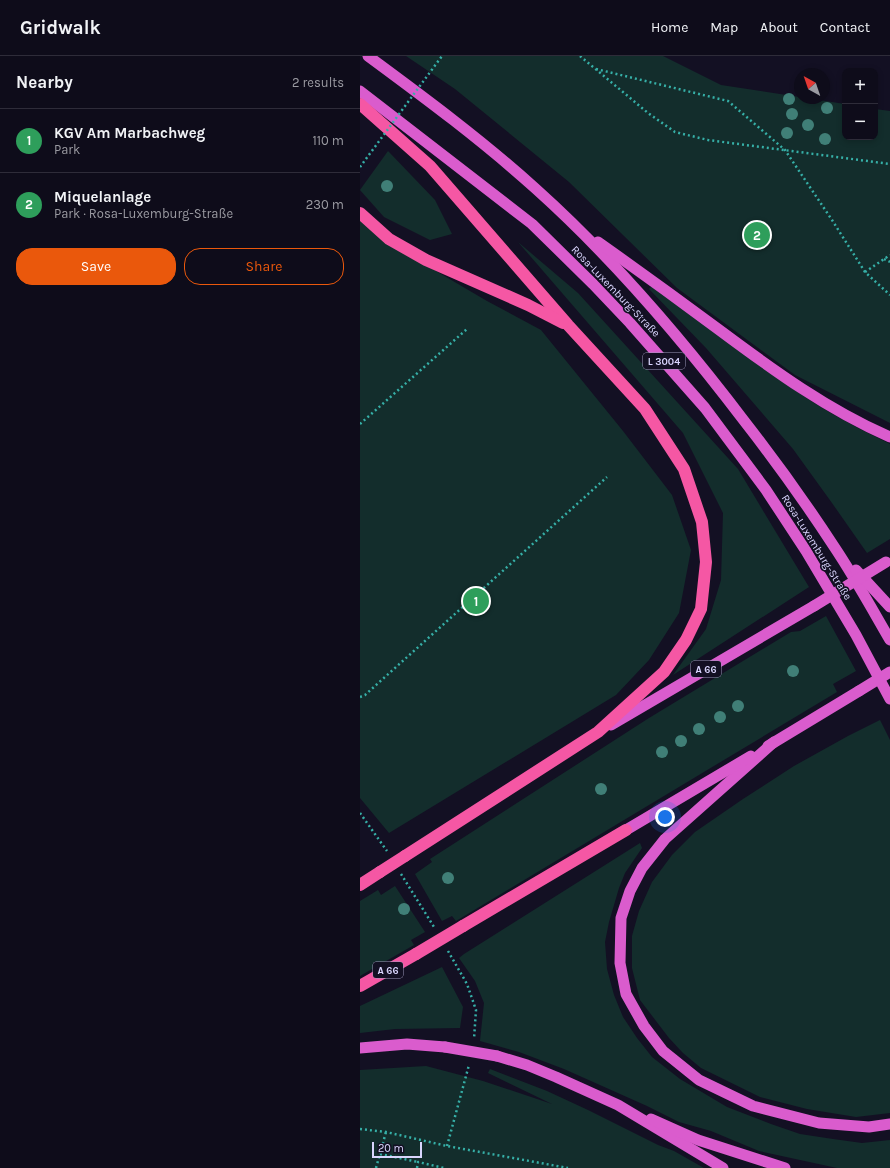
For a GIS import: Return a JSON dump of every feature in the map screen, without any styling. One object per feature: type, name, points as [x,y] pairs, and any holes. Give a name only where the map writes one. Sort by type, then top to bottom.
[{"type":"highway","name":"Rosa-Luxemburg-Straße","points":[[368,56],[448,115],[535,188],[577,228],[640,293],[716,383],[776,462],[835,548],[890,640]]},
{"type":"highway","name":"Rosa-Luxemburg-Straße","points":[[360,91],[532,224],[630,323],[705,408],[766,490],[806,551],[856,635],[890,699]]},
{"type":"highway","points":[[360,104],[430,166],[568,325],[645,409],[684,469],[702,522],[706,562],[701,609],[686,640],[664,672],[598,732]]},
{"type":"highway","points":[[360,213],[389,239],[426,260],[528,305],[568,325]]},
{"type":"highway","points":[[577,228],[660,286],[783,377],[863,425],[890,437]]},
{"type":"highway","points":[[835,548],[890,607]]},
{"type":"highway","name":"A 66","points":[[360,885],[598,732],[888,561]]},
{"type":"highway","name":"A 66","points":[[360,986],[626,830],[890,672]]},
{"type":"highway","points":[[774,742],[665,839],[642,868],[630,891],[621,918],[620,963],[626,994],[644,1026],[663,1051],[699,1080],[712,1087],[753,1106],[819,1123],[869,1128],[890,1124]]},
{"type":"highway","points":[[360,1048],[407,1044],[445,1047],[497,1056],[556,1077],[628,1110],[665,1124],[698,1140],[785,1168]]},
{"type":"highway","points":[[628,1110],[723,1168]]},
{"type":"path","points":[[360,167],[442,56]]},
{"type":"path","points":[[580,56],[648,113],[675,132],[708,140],[890,164]]},
{"type":"path","points":[[596,69],[728,101],[785,150],[865,272],[890,295]]},
{"type":"path","points":[[865,272],[890,255]]},
{"type":"path","points":[[884,259],[890,262]]},
{"type":"path","points":[[360,424],[467,329]]},
{"type":"path","points":[[360,697],[365,695],[607,477]]},
{"type":"path","points":[[360,813],[390,857]]},
{"type":"path","points":[[398,869],[435,928]]},
{"type":"path","points":[[447,949],[468,984],[476,1010],[474,1047]]},
{"type":"path","points":[[447,1146],[471,1060]]},
{"type":"path","points":[[360,1129],[386,1132],[447,1146],[568,1168]]},
{"type":"path","points":[[376,1168],[386,1132]]},
{"type":"path","points":[[380,1154],[444,1168]]},
{"type":"path","points":[[416,1168],[418,1162]]},
{"type":"green space","points":[[406,56],[663,56],[721,85],[794,96],[794,104],[830,104],[830,102],[842,104],[842,140],[878,140],[878,109],[890,111],[890,423],[795,375],[677,288],[569,182],[455,89]]},
{"type":"green space","points":[[388,151],[435,200],[452,234],[430,240],[384,217],[360,190]]},
{"type":"green space","points":[[360,220],[390,244],[487,301],[541,330],[623,431],[672,495],[691,550],[679,613],[649,660],[616,695],[389,833],[360,798]]},
{"type":"green space","points":[[518,242],[578,293],[738,469],[809,587],[673,675],[706,629],[721,580],[723,513],[683,433]]},
{"type":"green space","points":[[653,285],[745,355],[802,395],[834,415],[890,444],[890,539],[867,553],[793,449],[706,348],[649,289]]},
{"type":"green space","points":[[826,616],[856,671],[833,684],[837,692],[456,921],[452,916],[442,921],[415,874],[432,862],[430,859],[649,718],[791,632],[800,631]]},
{"type":"green space","points":[[880,720],[890,740],[890,1113],[856,1117],[807,1109],[760,1097],[701,1068],[683,1053],[669,1038],[640,1000],[632,968],[632,936],[639,911],[652,882],[672,855],[695,832],[794,766]]},
{"type":"green space","points":[[640,843],[642,848],[625,873],[619,888],[605,942],[607,969],[614,995],[623,1017],[637,1038],[652,1057],[680,1079],[727,1107],[800,1134],[862,1143],[890,1140],[890,1168],[837,1168],[759,1151],[711,1131],[679,1122],[564,1069],[519,1052],[480,1041],[484,1003],[475,981],[459,958]]},
{"type":"green space","points":[[395,886],[425,932],[411,940],[414,945],[360,976],[360,901],[378,890],[381,895]]},
{"type":"green space","points":[[442,967],[463,1007],[460,1028],[395,1029],[360,1033],[360,1006]]},
{"type":"green space","points":[[426,1066],[483,1081],[552,1104],[488,1073],[490,1069],[547,1091],[658,1145],[674,1151],[704,1168],[360,1168],[360,1070]]},
{"type":"place","name":"Miquelanlage","points":[[757,235]]},
{"type":"place","name":"KGV Am Marbachweg","points":[[476,601]]}]
